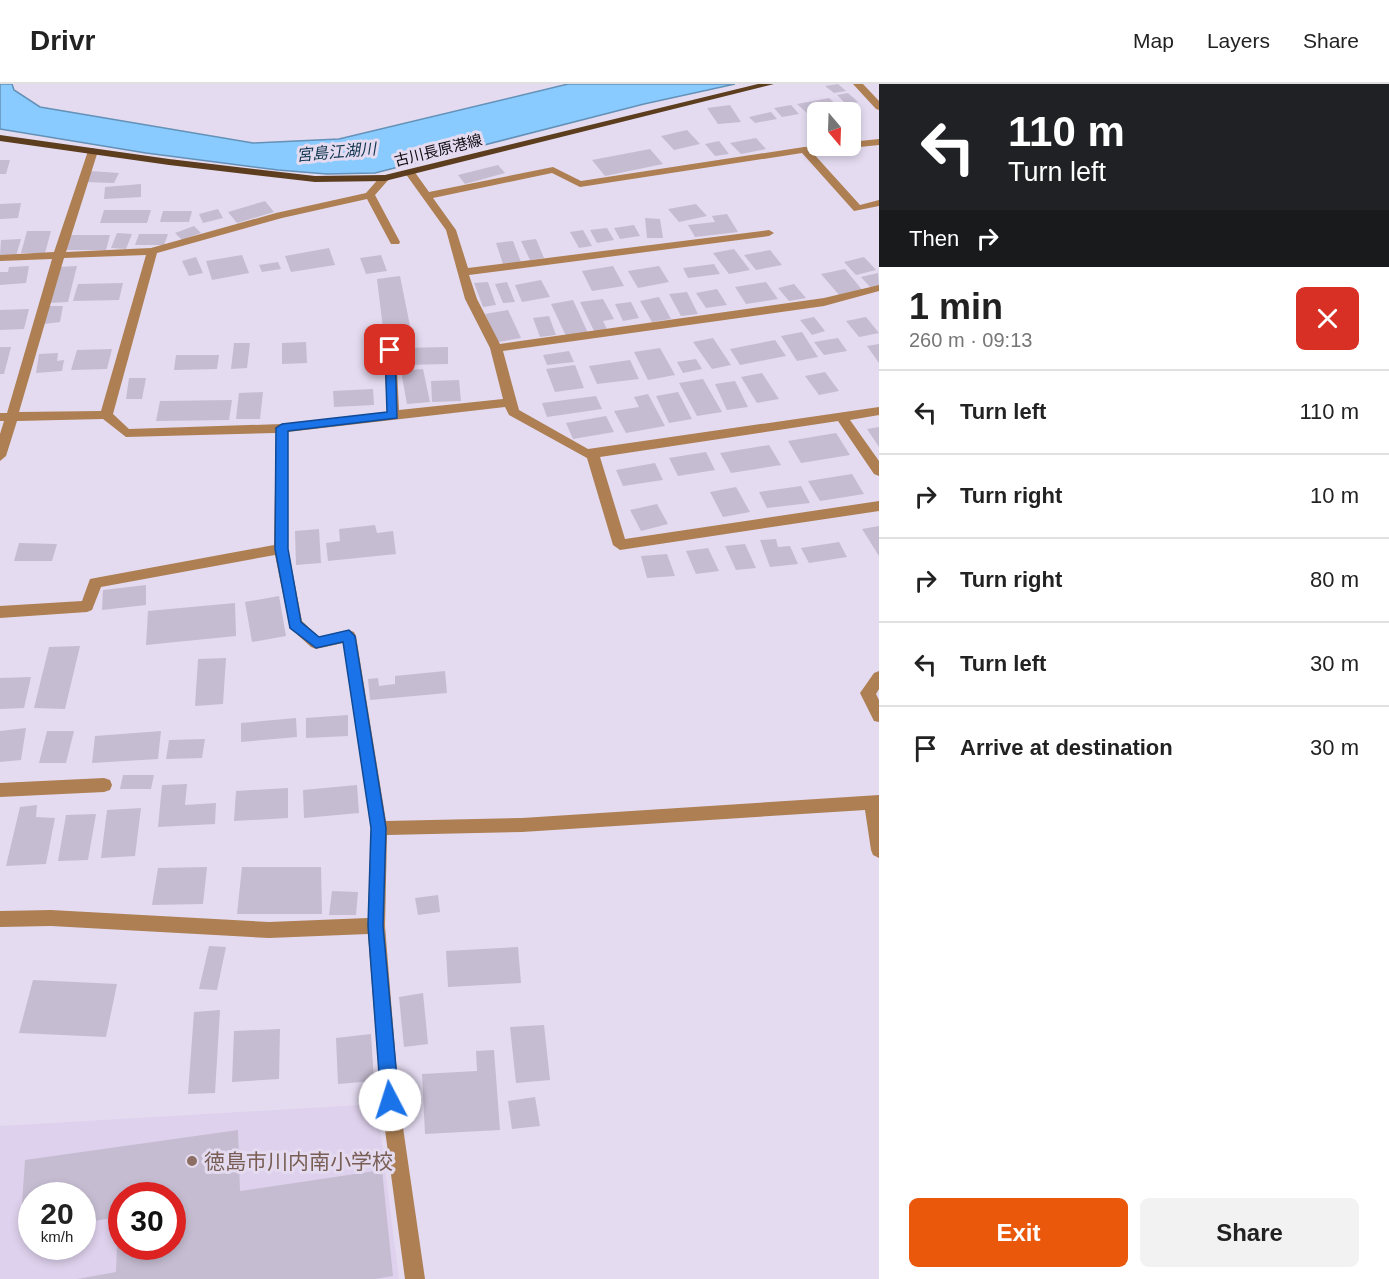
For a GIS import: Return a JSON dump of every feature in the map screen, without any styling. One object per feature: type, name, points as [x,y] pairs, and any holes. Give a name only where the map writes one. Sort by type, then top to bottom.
[{"type":"main road","name":"古川長原港線","points":[[0,138],[315,178],[385,178],[769,84]]},
{"type":"street","points":[[858,84],[879,107]]},
{"type":"street","points":[[861,144],[879,142]]},
{"type":"street","points":[[804,150],[858,208],[879,203]]},
{"type":"street","points":[[426,196],[553,170],[580,184],[807,150]]},
{"type":"street","points":[[0,456],[5,417],[93,151]]},
{"type":"street","points":[[410,172],[451,230],[471,299],[496,348],[513,412],[586,454],[879,411]]},
{"type":"street","points":[[0,258],[152,251],[280,215],[370,195],[385,178]]},
{"type":"street","points":[[370,195],[395,242]]},
{"type":"street","points":[[464,272],[769,233]]},
{"type":"street","points":[[106,415],[152,251]]},
{"type":"street","points":[[496,348],[824,302],[879,288]]},
{"type":"street","points":[[390,350],[393,416]]},
{"type":"street","points":[[5,417],[106,415],[126,433],[282,428],[510,402]]},
{"type":"street","points":[[841,416],[879,471]]},
{"type":"street","points":[[282,428],[281,549],[295,624],[316,643],[349,636],[379,828],[376,926],[390,1100],[415,1279]]},
{"type":"street","points":[[592,453],[620,545],[879,506]]},
{"type":"street","points":[[0,612],[87,606],[95,583],[281,549]]},
{"type":"street","points":[[879,677],[868,693],[879,716]]},
{"type":"street","points":[[0,790],[104,785]]},
{"type":"street","points":[[379,828],[522,825],[876,802],[879,850]]},
{"type":"street","points":[[0,919],[51,918],[269,930],[376,926]]},
{"type":"shaded area","name":"徳島市川内南小学校","points":[[377,1104],[399,1279],[0,1279],[0,1126]]},
{"type":"water","name":"宮島江湖川","points":[[0,84],[12,84],[14,90],[40,107],[253,143],[339,139],[568,84],[735,84],[644,104],[375,173],[327,174],[146,153],[0,129]]},
{"type":"building","points":[[838,84],[846,91],[834,93],[825,86]]},
{"type":"building","points":[[848,93],[858,102],[844,102],[837,95]]},
{"type":"building","points":[[829,98],[833,102],[808,102]]},
{"type":"building","points":[[807,102],[807,113],[797,104]]},
{"type":"building","points":[[730,105],[741,122],[718,124],[707,108]]},
{"type":"building","points":[[791,105],[799,114],[782,117],[774,108]]},
{"type":"building","points":[[771,112],[777,119],[755,123],[749,117]]},
{"type":"building","points":[[687,130],[700,144],[674,150],[661,136]]},
{"type":"building","points":[[756,138],[766,149],[741,154],[730,143]]},
{"type":"building","points":[[719,141],[729,154],[715,156],[705,144]]},
{"type":"building","points":[[650,149],[663,164],[605,176],[592,160]]},
{"type":"building","points":[[0,160],[10,160],[6,174],[0,174]]},
{"type":"building","points":[[498,165],[505,173],[465,184],[458,175]]},
{"type":"building","points":[[90,171],[119,173],[114,183],[84,182]]},
{"type":"building","points":[[141,184],[141,197],[104,199],[105,187]]},
{"type":"building","points":[[265,201],[274,212],[237,223],[228,212]]},
{"type":"building","points":[[21,203],[18,218],[0,219],[0,204]]},
{"type":"building","points":[[696,204],[707,216],[679,222],[668,209]]},
{"type":"building","points":[[218,209],[223,218],[203,223],[199,214]]},
{"type":"building","points":[[104,210],[151,210],[147,223],[100,223]]},
{"type":"building","points":[[163,211],[192,211],[189,222],[160,222]]},
{"type":"building","points":[[727,214],[738,232],[695,237],[688,225],[715,222],[712,216]]},
{"type":"building","points":[[645,218],[660,219],[663,238],[647,238]]},
{"type":"building","points":[[634,225],[640,236],[620,239],[614,228]]},
{"type":"building","points":[[194,226],[201,233],[182,240],[175,233]]},
{"type":"building","points":[[607,228],[614,240],[597,243],[590,230]]},
{"type":"building","points":[[583,230],[592,246],[579,248],[570,232]]},
{"type":"building","points":[[27,231],[51,231],[45,253],[21,253]]},
{"type":"building","points":[[117,233],[132,234],[126,249],[111,248]]},
{"type":"building","points":[[139,234],[168,234],[164,245],[135,245]]},
{"type":"building","points":[[69,235],[110,235],[106,250],[64,250]]},
{"type":"building","points":[[21,239],[16,256],[0,256],[1,240]]},
{"type":"building","points":[[536,239],[544,258],[530,260],[521,241]]},
{"type":"building","points":[[513,241],[521,262],[503,264],[496,243]]},
{"type":"building","points":[[329,248],[335,265],[291,272],[285,256]]},
{"type":"building","points":[[734,249],[750,270],[729,274],[713,253]]},
{"type":"building","points":[[770,250],[782,265],[756,270],[744,255]]},
{"type":"building","points":[[242,255],[249,273],[212,280],[206,261]]},
{"type":"building","points":[[381,255],[387,271],[366,274],[360,258]]},
{"type":"building","points":[[196,257],[203,273],[189,276],[182,261]]},
{"type":"building","points":[[864,257],[876,270],[856,275],[844,262]]},
{"type":"building","points":[[278,262],[281,269],[262,272],[259,265]]},
{"type":"building","points":[[714,264],[720,274],[688,278],[683,268]]},
{"type":"building","points":[[29,266],[26,283],[0,285],[0,272],[8,272],[9,267]]},
{"type":"building","points":[[77,266],[68,302],[48,303],[58,267]]},
{"type":"building","points":[[613,266],[624,286],[592,291],[582,271]]},
{"type":"building","points":[[659,266],[669,282],[638,288],[628,271]]},
{"type":"building","points":[[845,269],[863,291],[840,296],[821,274]]},
{"type":"building","points":[[878,273],[879,287],[871,288],[861,277]]},
{"type":"building","points":[[400,276],[410,326],[383,328],[377,279]]},
{"type":"building","points":[[541,280],[550,297],[522,302],[515,285]]},
{"type":"building","points":[[488,282],[496,305],[483,307],[474,283]]},
{"type":"building","points":[[507,282],[515,302],[503,303],[495,284]]},
{"type":"building","points":[[766,282],[778,299],[746,304],[735,287]]},
{"type":"building","points":[[123,283],[119,300],[73,301],[78,284]]},
{"type":"building","points":[[794,284],[806,298],[789,301],[778,288]]},
{"type":"building","points":[[717,289],[727,305],[706,308],[696,293]]},
{"type":"building","points":[[687,292],[698,314],[681,316],[669,294]]},
{"type":"building","points":[[659,297],[671,319],[652,322],[640,301]]},
{"type":"building","points":[[603,299],[614,319],[603,321],[608,331],[595,333],[580,302]]},
{"type":"building","points":[[573,300],[588,333],[566,336],[551,304]]},
{"type":"building","points":[[631,302],[639,318],[623,321],[615,304]]},
{"type":"building","points":[[47,306],[63,306],[60,322],[44,324]]},
{"type":"building","points":[[29,309],[24,329],[0,330],[0,310]]},
{"type":"building","points":[[508,310],[521,338],[498,342],[485,314]]},
{"type":"building","points":[[549,316],[556,335],[540,337],[533,318]]},
{"type":"building","points":[[814,317],[825,331],[812,335],[800,320]]},
{"type":"building","points":[[866,317],[879,333],[859,337],[846,321]]},
{"type":"building","points":[[802,332],[818,357],[797,361],[781,336]]},
{"type":"building","points":[[713,338],[731,365],[712,369],[693,342]]},
{"type":"building","points":[[838,338],[847,351],[824,355],[814,342]]},
{"type":"building","points":[[775,340],[786,356],[740,365],[730,349]]},
{"type":"building","points":[[306,342],[307,363],[282,364],[282,343]]},
{"type":"building","points":[[234,343],[250,343],[247,368],[231,369]]},
{"type":"building","points":[[879,344],[879,363],[867,346]]},
{"type":"building","points":[[0,347],[11,347],[4,374],[0,374]]},
{"type":"building","points":[[448,347],[448,364],[403,365],[403,348]]},
{"type":"building","points":[[660,348],[675,375],[648,380],[634,352]]},
{"type":"building","points":[[112,349],[107,369],[71,370],[77,350]]},
{"type":"building","points":[[569,351],[574,362],[547,365],[543,355]]},
{"type":"building","points":[[58,353],[57,361],[64,360],[62,371],[36,373],[39,354]]},
{"type":"building","points":[[176,355],[219,355],[217,369],[174,370]]},
{"type":"building","points":[[696,359],[702,369],[683,373],[677,362]]},
{"type":"building","points":[[630,360],[639,379],[597,384],[589,366]]},
{"type":"building","points":[[575,365],[584,388],[555,392],[546,369]]},
{"type":"building","points":[[423,369],[430,402],[407,404],[401,371]]},
{"type":"building","points":[[825,372],[839,391],[819,395],[805,376]]},
{"type":"building","points":[[762,373],[779,399],[757,403],[741,377]]},
{"type":"building","points":[[129,378],[146,378],[142,399],[126,399]]},
{"type":"building","points":[[703,379],[722,412],[697,416],[679,383]]},
{"type":"building","points":[[459,380],[461,401],[432,402],[431,381]]},
{"type":"building","points":[[735,381],[748,407],[727,410],[715,384]]},
{"type":"building","points":[[373,389],[374,405],[334,407],[333,391]]},
{"type":"building","points":[[263,392],[260,419],[236,419],[239,393]]},
{"type":"building","points":[[678,392],[692,419],[669,423],[656,396]]},
{"type":"building","points":[[648,394],[665,426],[626,433],[614,411],[639,407],[634,397]]},
{"type":"building","points":[[596,396],[602,409],[547,417],[542,403]]},
{"type":"building","points":[[232,400],[229,420],[156,421],[160,401]]},
{"type":"building","points":[[606,416],[614,432],[573,439],[566,423]]},
{"type":"building","points":[[879,427],[879,447],[867,429]]},
{"type":"building","points":[[836,433],[850,455],[801,463],[788,441]]},
{"type":"building","points":[[769,445],[781,465],[731,473],[720,453]]},
{"type":"building","points":[[706,452],[715,470],[678,476],[669,458]]},
{"type":"building","points":[[655,463],[663,480],[623,486],[616,470]]},
{"type":"building","points":[[852,474],[864,494],[820,501],[808,481]]},
{"type":"building","points":[[801,486],[810,503],[767,508],[759,492]]},
{"type":"building","points":[[736,487],[750,512],[723,517],[710,492]]},
{"type":"building","points":[[657,504],[668,524],[641,531],[630,510]]},
{"type":"building","points":[[375,525],[377,533],[393,531],[396,554],[328,561],[326,543],[340,541],[339,529]]},
{"type":"building","points":[[879,526],[879,556],[862,529]]},
{"type":"building","points":[[319,529],[321,563],[296,565],[295,531]]},
{"type":"building","points":[[776,539],[778,547],[790,546],[798,564],[770,567],[760,540]]},
{"type":"building","points":[[839,542],[847,557],[809,563],[801,548]]},
{"type":"building","points":[[19,543],[57,544],[52,561],[14,561]]},
{"type":"building","points":[[745,544],[756,568],[736,570],[725,546]]},
{"type":"building","points":[[708,548],[719,571],[696,574],[686,551]]},
{"type":"building","points":[[667,554],[675,576],[647,578],[641,556]]},
{"type":"building","points":[[146,585],[146,605],[102,610],[103,590]]},
{"type":"building","points":[[279,596],[286,636],[252,642],[245,602]]},
{"type":"building","points":[[235,603],[236,636],[146,645],[148,611]]},
{"type":"building","points":[[80,646],[65,709],[34,708],[49,647]]},
{"type":"building","points":[[226,658],[223,704],[195,706],[198,659]]},
{"type":"building","points":[[445,671],[447,693],[370,700],[368,679],[378,678],[379,686],[395,684],[395,676]]},
{"type":"building","points":[[31,677],[24,708],[0,709],[0,678]]},
{"type":"building","points":[[348,715],[348,736],[306,738],[306,718]]},
{"type":"building","points":[[296,718],[297,737],[241,742],[241,723]]},
{"type":"building","points":[[26,728],[21,760],[0,762],[0,731]]},
{"type":"building","points":[[47,731],[74,731],[66,763],[39,763]]},
{"type":"building","points":[[161,731],[158,759],[92,763],[95,736]]},
{"type":"building","points":[[205,739],[202,758],[166,759],[169,740]]},
{"type":"building","points":[[123,775],[154,775],[151,789],[120,789]]},
{"type":"building","points":[[187,784],[185,805],[216,803],[215,824],[158,827],[162,785]]},
{"type":"building","points":[[357,785],[359,813],[304,818],[303,790]]},
{"type":"building","points":[[288,788],[288,818],[234,821],[236,791]]},
{"type":"building","points":[[37,805],[36,817],[55,818],[46,864],[6,866],[20,807]]},
{"type":"building","points":[[141,808],[135,856],[101,858],[107,810]]},
{"type":"building","points":[[96,814],[88,860],[58,861],[66,815]]},
{"type":"building","points":[[207,867],[203,904],[152,905],[158,868]]},
{"type":"building","points":[[242,867],[321,867],[322,914],[237,914]]},
{"type":"building","points":[[332,891],[358,892],[356,915],[329,915]]},
{"type":"building","points":[[438,895],[440,912],[418,915],[415,898]]},
{"type":"building","points":[[209,946],[226,947],[217,990],[199,989]]},
{"type":"building","points":[[518,947],[521,983],[448,987],[446,951]]},
{"type":"building","points":[[33,980],[117,984],[106,1037],[19,1033]]},
{"type":"building","points":[[423,993],[428,1044],[404,1047],[399,997]]},
{"type":"building","points":[[220,1010],[215,1093],[188,1094],[194,1012]]},
{"type":"building","points":[[544,1025],[550,1080],[516,1083],[510,1027]]},
{"type":"building","points":[[280,1029],[279,1079],[232,1082],[234,1031]]},
{"type":"building","points":[[371,1034],[374,1081],[338,1084],[336,1038]]},
{"type":"building","points":[[494,1050],[500,1130],[425,1134],[422,1074],[477,1071],[476,1051]]},
{"type":"building","points":[[535,1097],[540,1126],[512,1129],[508,1101]]},
{"type":"building","points":[[238,1130],[240,1191],[382,1170],[393,1276],[375,1279],[77,1279],[116,1272],[116,1260],[186,1260],[186,1182],[108,1182],[108,1219],[96,1221],[96,1182],[23,1182],[25,1160]]},
{"type":"place","name":"徳島市川内南小学校","points":[[192,1161]]},
{"type":"route","points":[[390,350],[393,416],[282,428],[281,549],[295,624],[316,643],[349,636],[379,828],[376,926],[390,1100]]}]
